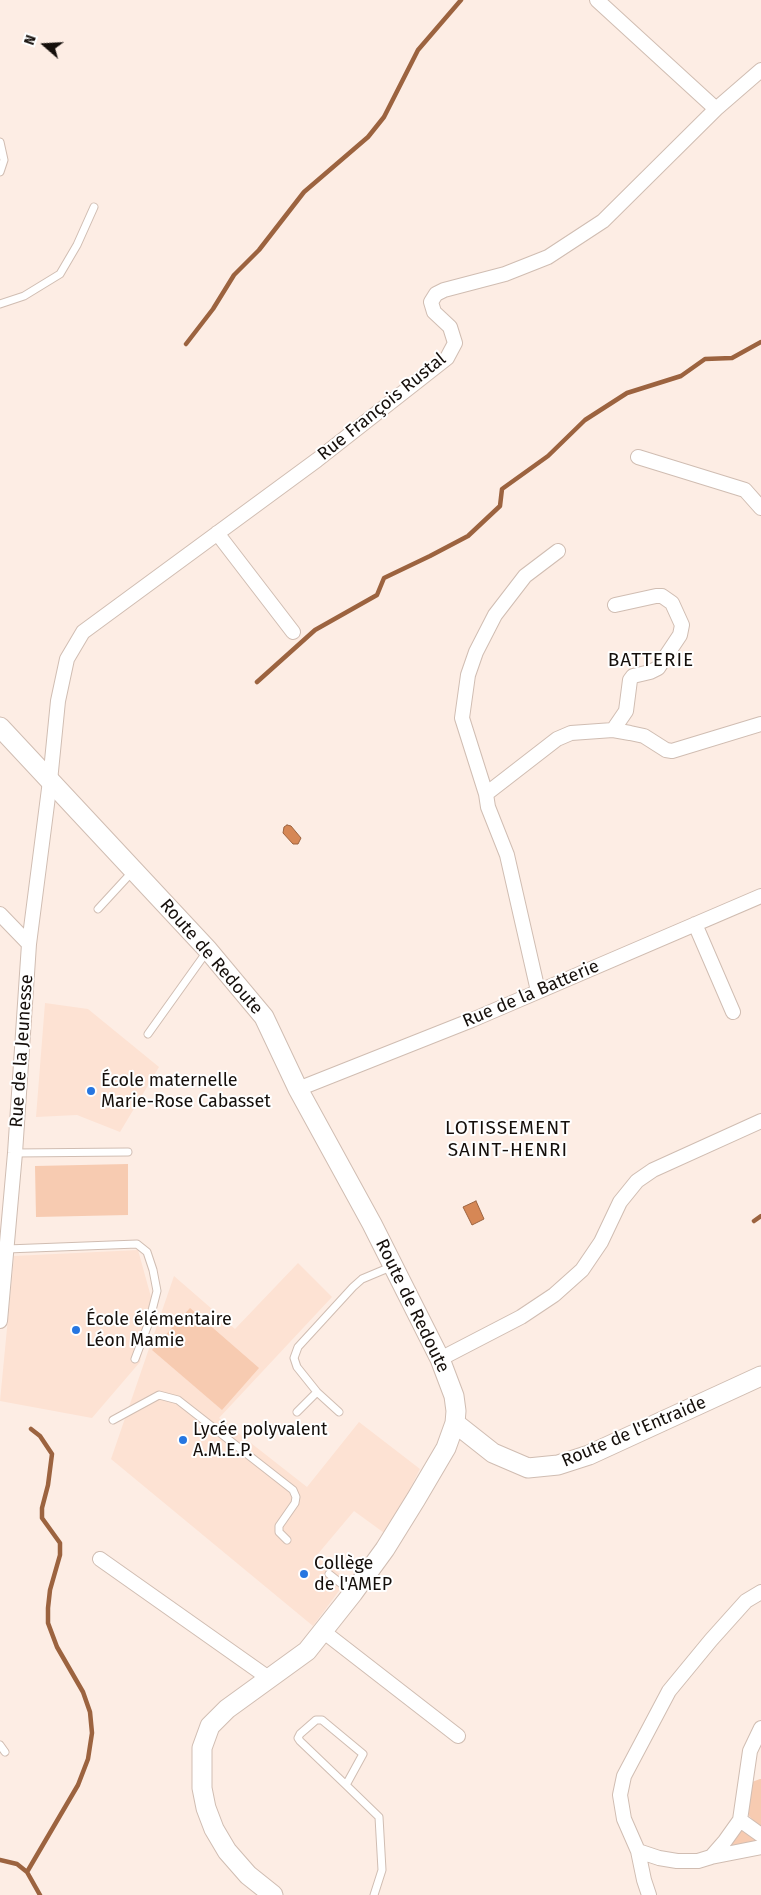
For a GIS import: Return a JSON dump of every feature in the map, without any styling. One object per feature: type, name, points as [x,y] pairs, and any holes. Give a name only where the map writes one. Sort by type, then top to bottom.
[{"type":"main road","name":"Route de Redoute","points":[[0,727],[208,950],[264,1016],[298,1089],[440,1358],[454,1396],[455,1423],[446,1448],[385,1549],[307,1652],[227,1709],[210,1726],[202,1748],[201,1772],[206,1808],[214,1829],[227,1851],[248,1875],[273,1895]]},
{"type":"main road","name":"Route de l'Entraide","points":[[455,1423],[493,1453],[528,1468],[558,1465],[589,1455],[761,1376]]},
{"type":"street","points":[[597,0],[716,109]]},
{"type":"street","name":"Rue François Rustal","points":[[50,782],[58,701],[65,667],[67,658],[83,632],[317,460],[447,358],[455,343],[450,327],[434,312],[431,302],[436,294],[444,290],[505,274],[548,258],[603,221],[716,109],[761,70]]},
{"type":"street","points":[[638,457],[745,490],[761,508]]},
{"type":"street","points":[[217,534],[293,632]]},
{"type":"street","points":[[538,991],[507,855],[488,807],[486,794],[462,718],[468,675],[476,652],[495,615],[525,576],[558,551]]},
{"type":"street","points":[[613,730],[626,711],[630,680],[633,676],[658,668],[680,635],[682,626],[672,603],[662,596],[615,605]]},
{"type":"street","points":[[486,794],[557,739],[571,733],[613,730],[640,734],[666,750],[672,751],[761,724]]},
{"type":"street","name":"Rue de la Jeunesse","points":[[0,1320],[15,1153],[29,944],[50,782]]},
{"type":"street","name":"Rue de la Batterie","points":[[298,1089],[462,1024],[761,896]]},
{"type":"street","points":[[0,914],[29,944]]},
{"type":"street","points":[[695,924],[733,1012]]},
{"type":"street","points":[[440,1358],[521,1317],[554,1295],[582,1270],[601,1242],[620,1202],[637,1181],[653,1170],[761,1121]]},
{"type":"street","points":[[100,1559],[270,1679]]},
{"type":"street","points":[[649,1895],[638,1851],[624,1818],[620,1795],[624,1776],[669,1692],[711,1640],[746,1602],[761,1592]]},
{"type":"street","points":[[324,1632],[458,1736]]},
{"type":"street","points":[[711,1857],[740,1820],[754,1771],[750,1751],[761,1728]]},
{"type":"street","points":[[740,1820],[761,1835]]},
{"type":"street","points":[[638,1851],[659,1858],[678,1861],[698,1861],[761,1847]]},
{"type":"lane","points":[[0,142],[4,160],[0,172]]},
{"type":"lane","points":[[0,304],[24,296],[60,274],[77,244],[94,207]]},
{"type":"lane","points":[[98,909],[134,870]]},
{"type":"lane","points":[[148,1034],[208,950]]},
{"type":"lane","points":[[15,1153],[128,1152]]},
{"type":"lane","points":[[7,1248],[137,1244],[147,1252],[157,1291],[149,1322],[135,1359]]},
{"type":"lane","points":[[339,1412],[317,1392],[297,1367],[294,1358],[298,1347],[353,1286],[362,1279],[393,1266]]},
{"type":"lane","points":[[297,1412],[317,1392]]},
{"type":"lane","points":[[113,1420],[159,1395],[178,1400],[293,1490],[296,1497],[295,1503],[279,1526],[279,1532],[287,1540]]},
{"type":"lane","points":[[330,1574],[353,1593]]},
{"type":"lane","points":[[346,1785],[363,1754],[322,1720],[316,1720],[298,1738],[300,1741],[346,1785],[380,1817],[382,1870],[374,1895]]},
{"type":"lane","points":[[0,1745],[5,1752]]},
{"type":"shaded area","points":[[287,825],[291,826],[301,838],[298,844],[293,844],[283,833],[284,827]]},
{"type":"shaded area","name":"École maternelle Marie-Rose Cabasset","points":[[45,1003],[88,1009],[159,1067],[120,1132],[77,1115],[36,1117]]},
{"type":"shaded area","points":[[128,1164],[128,1215],[36,1217],[35,1166]]},
{"type":"shaded area","points":[[476,1201],[484,1219],[472,1225],[463,1207]]},
{"type":"shaded area","name":"École élémentaire Léon Mamie","points":[[138,1250],[151,1297],[140,1362],[92,1418],[0,1401],[14,1256]]},
{"type":"shaded area","name":"Lycée polyvalent A.M.E.P.","points":[[298,1263],[332,1297],[219,1418],[307,1487],[359,1422],[420,1469],[387,1535],[354,1511],[317,1555],[347,1580],[313,1626],[111,1459],[174,1276],[235,1329]]},
{"type":"shaded area","points":[[190,1308],[259,1368],[222,1410],[152,1350]]},
{"type":"shaded area","points":[[761,1779],[761,1829],[749,1816],[746,1806],[752,1782]]},
{"type":"shaded area","points":[[743,1829],[759,1841],[731,1850],[730,1846],[739,1831]]},
{"type":"waterway","points":[[186,344],[213,309],[234,275],[259,250],[304,192],[368,137],[384,117],[418,50],[461,0]]},
{"type":"waterway","points":[[257,682],[315,630],[377,595],[384,578],[468,536],[500,506],[502,489],[548,456],[585,420],[627,393],[681,376],[705,359],[732,358],[761,342]]},
{"type":"waterway","points":[[754,1221],[761,1216]]},
{"type":"waterway","points":[[27,1872],[78,1785],[88,1759],[92,1733],[90,1712],[83,1692],[57,1647],[48,1623],[50,1590],[60,1555],[60,1543],[42,1518],[42,1508],[48,1485],[52,1454],[40,1436],[31,1429]]},
{"type":"waterway","points":[[0,1860],[17,1864],[27,1872],[40,1895]]},
{"type":"place","name":"École maternelle Marie-Rose Cabasset","points":[[91,1091]]},
{"type":"place","name":"École élémentaire Léon Mamie","points":[[76,1330]]},
{"type":"place","name":"Lycée polyvalent A.M.E.P.","points":[[183,1440]]},
{"type":"place","name":"Collège de l'AMEP","points":[[304,1574]]},
{"type":"district","name":"BATTERIE","points":[[651,661]]},
{"type":"district","name":"LOTISSEMENT SAINT-HENRI","points":[[508,1140]]}]
